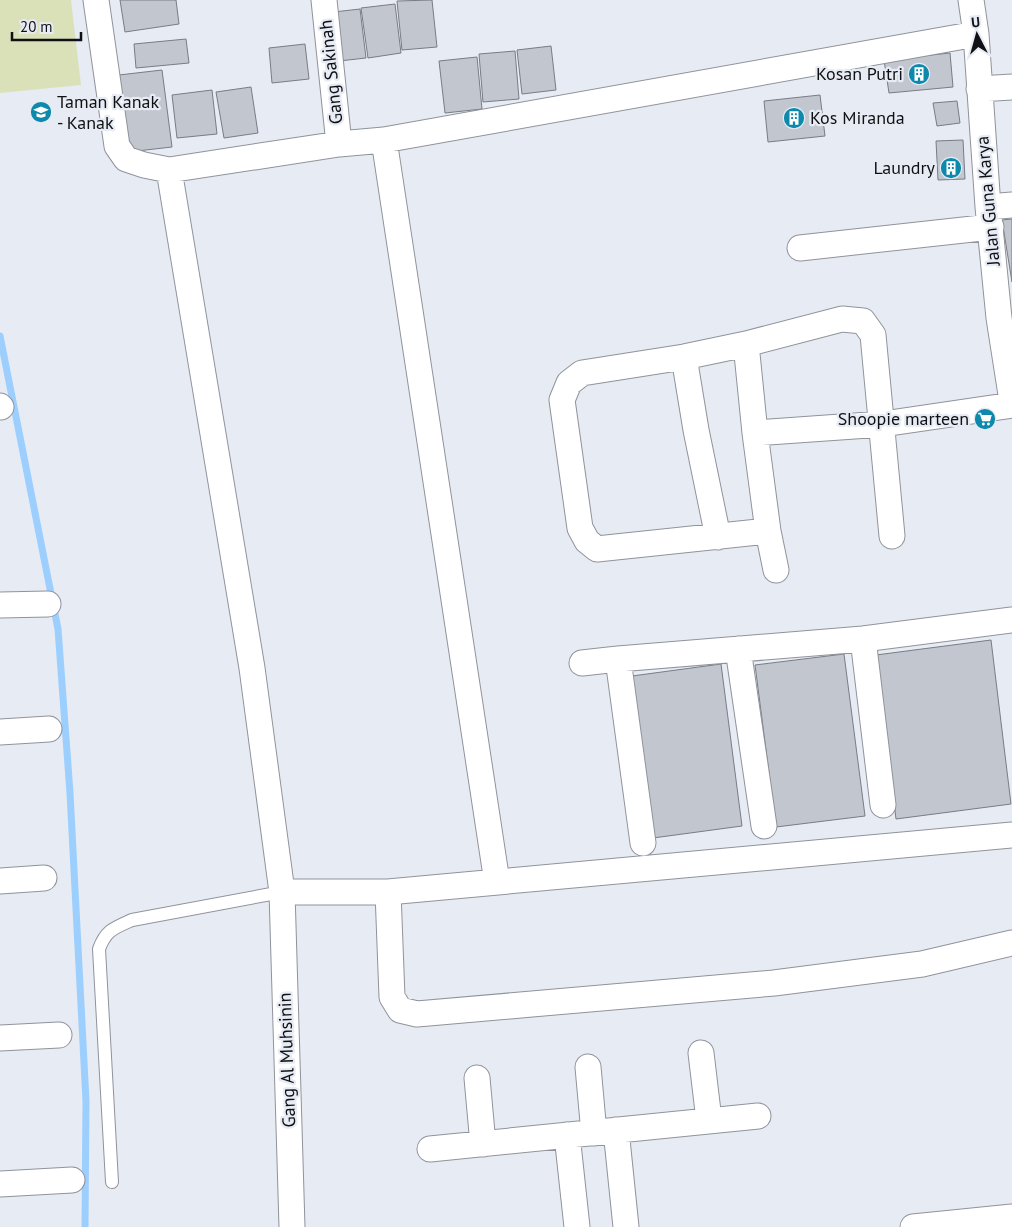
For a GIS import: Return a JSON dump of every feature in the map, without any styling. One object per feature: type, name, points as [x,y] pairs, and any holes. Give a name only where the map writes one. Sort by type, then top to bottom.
[{"type":"street","points":[[96,0],[116,146],[126,159],[168,170],[339,144],[384,140],[976,34]]},
{"type":"street","name":"Gang Sakinah","points":[[324,0],[339,144]]},
{"type":"street","name":"Jalan Guna Karya","points":[[971,0],[976,34],[979,90],[997,213],[1012,403]]},
{"type":"street","points":[[979,90],[1012,87]]},
{"type":"street","points":[[384,140],[497,882]]},
{"type":"street","name":"Gang Al Muhsinin","points":[[168,170],[252,668],[282,892],[292,1227]]},
{"type":"street","points":[[800,248],[997,213]]},
{"type":"street","points":[[768,531],[597,549],[587,541],[580,528],[562,400],[569,383],[582,372],[684,357],[746,344],[842,319],[862,321],[873,335],[883,424],[892,536]]},
{"type":"street","points":[[746,344],[755,434],[768,531],[776,570]]},
{"type":"street","points":[[684,357],[696,430],[718,536]]},
{"type":"street","points":[[755,434],[883,424],[1012,403]]},
{"type":"street","points":[[0,605],[48,604]]},
{"type":"street","points":[[582,663],[863,638],[1012,620]]},
{"type":"street","points":[[863,638],[883,806]]},
{"type":"street","points":[[738,649],[764,826]]},
{"type":"street","points":[[618,659],[643,843]]},
{"type":"street","points":[[0,732],[49,729]]},
{"type":"street","points":[[282,892],[388,892],[1012,835]]},
{"type":"street","points":[[0,881],[44,878]]},
{"type":"street","points":[[388,892],[392,997],[400,1010],[417,1014],[774,983],[922,964],[1012,943]]},
{"type":"street","points":[[0,1038],[59,1035]]},
{"type":"street","points":[[701,1053],[709,1120]]},
{"type":"street","points":[[588,1067],[605,1131],[626,1227]]},
{"type":"street","points":[[477,1078],[483,1144]]},
{"type":"street","points":[[430,1149],[758,1116]]},
{"type":"street","points":[[568,1135],[576,1227]]},
{"type":"street","points":[[0,1184],[72,1180]]},
{"type":"street","points":[[913,1227],[1012,1217]]},
{"type":"lane","points":[[112,1182],[99,949],[104,937],[113,928],[132,920],[282,892]]},
{"type":"green space","points":[[0,0],[71,0],[81,85],[0,93]]},
{"type":"building","points":[[120,0],[176,0],[179,24],[125,32]]},
{"type":"building","points":[[432,0],[437,47],[402,50],[397,1]]},
{"type":"building","points":[[395,4],[401,53],[368,58],[361,8]]},
{"type":"building","points":[[360,9],[366,58],[330,62],[325,13]]},
{"type":"building","points":[[186,39],[189,63],[136,68],[134,44]]},
{"type":"building","points":[[305,44],[309,79],[272,83],[269,48]]},
{"type":"building","points":[[551,46],[556,90],[522,94],[517,50]]},
{"type":"building","points":[[515,51],[519,99],[483,102],[479,54]]},
{"type":"building","name":"Kosan Putri","points":[[950,53],[953,87],[889,93],[884,60]]},
{"type":"building","points":[[477,57],[482,109],[445,113],[439,61]]},
{"type":"building","points":[[162,70],[172,147],[128,152],[119,75]]},
{"type":"building","points":[[251,87],[258,133],[224,138],[216,92]]},
{"type":"building","points":[[212,90],[217,134],[177,138],[172,95]]},
{"type":"building","name":"Kos Miranda","points":[[820,95],[825,136],[768,142],[764,101]]},
{"type":"building","points":[[957,101],[960,123],[937,126],[933,103]]},
{"type":"building","name":"Laundry","points":[[963,140],[965,179],[938,180],[936,141]]},
{"type":"building","points":[[1012,219],[1012,282],[1002,220]]},
{"type":"building","points":[[991,640],[1011,804],[896,819],[876,655]]},
{"type":"building","points":[[844,654],[865,816],[776,827],[755,665]]},
{"type":"building","points":[[721,664],[742,826],[653,838],[632,676]]},
{"type":"waterway","points":[[0,336],[58,629],[70,793],[86,1101],[85,1227]]},
{"type":"place","name":"Kosan Putri","points":[[919,74]]},
{"type":"place","name":"Taman Kanak - Kanak","points":[[41,112]]},
{"type":"place","name":"Kos Miranda","points":[[794,118]]},
{"type":"place","name":"Laundry","points":[[951,168]]},
{"type":"place","name":"Shoopie marteen","points":[[985,419]]}]
